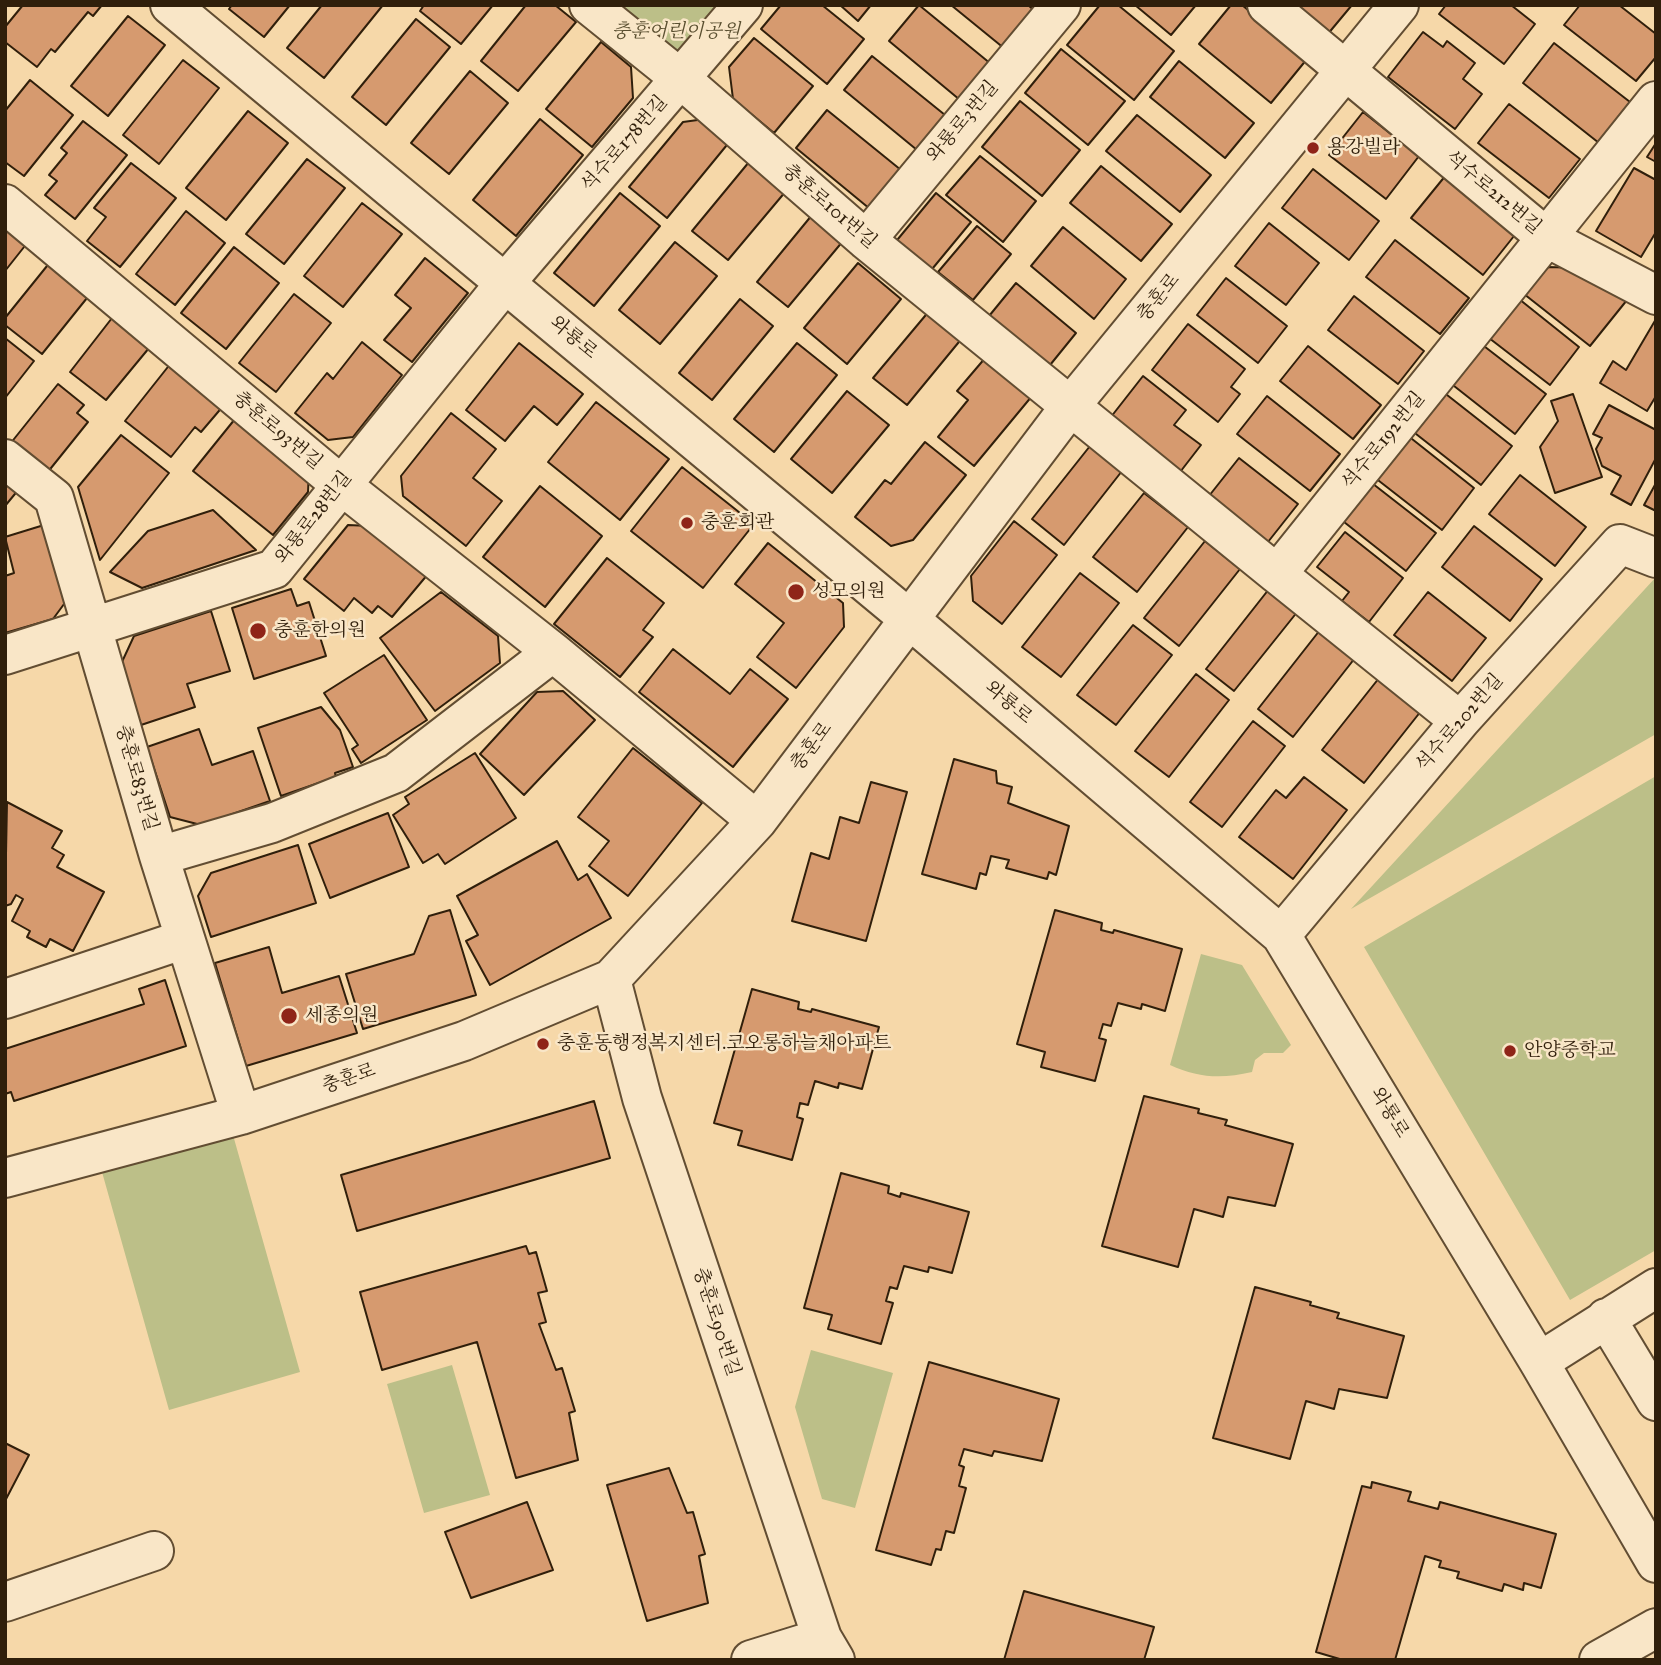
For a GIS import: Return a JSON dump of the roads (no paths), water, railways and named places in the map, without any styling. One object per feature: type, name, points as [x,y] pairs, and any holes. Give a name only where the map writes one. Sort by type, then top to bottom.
[{"type":"street","name":"와룡로","points":[[170,5],[908,618],[1280,935],[1539,1362],[1656,1563]]},
{"type":"street","name":"충훈로101번길","points":[[589,5],[681,79],[866,240],[1072,404]]},
{"type":"street","name":"석수로178번길","points":[[506,282],[743,5]]},
{"type":"street","name":"와룡로3번길","points":[[866,240],[1060,5]]},
{"type":"street","name":"석수로212번길","points":[[1267,5],[1547,238],[1656,295]]},
{"type":"street","name":"충훈로","points":[[5,1178],[242,1115],[464,1041],[611,979],[757,821],[1072,404],[1399,5]]},
{"type":"street","name":"석수로192번길","points":[[1277,573],[1656,101]]},
{"type":"street","name":"충훈로93번길","points":[[5,204],[340,484],[553,652],[757,821]]},
{"type":"street","name":"와룡로28번길","points":[[5,655],[274,569],[340,484],[506,282]]},
{"type":"street","points":[[1072,404],[1460,721]]},
{"type":"street","name":"충훈로83번길","points":[[5,459],[54,498],[159,856],[242,1115]]},
{"type":"street","name":"석수로202번길","points":[[1280,935],[1460,721],[1620,544],[1656,558]]},
{"type":"street","points":[[159,856],[272,823],[396,774],[553,652]]},
{"type":"street","points":[[5,999],[185,939]]},
{"type":"street","name":"충훈로90번길","points":[[611,979],[642,1098],[829,1649]]},
{"type":"street","points":[[1539,1362],[1656,1287]]},
{"type":"street","points":[[1605,1318],[1656,1401]]},
{"type":"street","points":[[5,1602],[154,1551]]},
{"type":"street","points":[[1599,1660],[1656,1628]]},
{"type":"street","points":[[751,1660],[829,1649]]},
{"type":"place","name":"용강빌라","points":[[1313,148]]},
{"type":"place","name":"충훈회관","points":[[687,523]]},
{"type":"place","name":"성모의원","points":[[796,592]]},
{"type":"place","name":"충훈한의원","points":[[258,631]]},
{"type":"place","name":"세종의원","points":[[289,1016]]},
{"type":"place","name":"충훈동행정복지센터.코오롱하늘채아파트","points":[[543,1044]]},
{"type":"place","name":"안양중학교","points":[[1510,1051]]},
{"type":"park label","name":"충훈어린이공원","points":[[676,32]]}]
